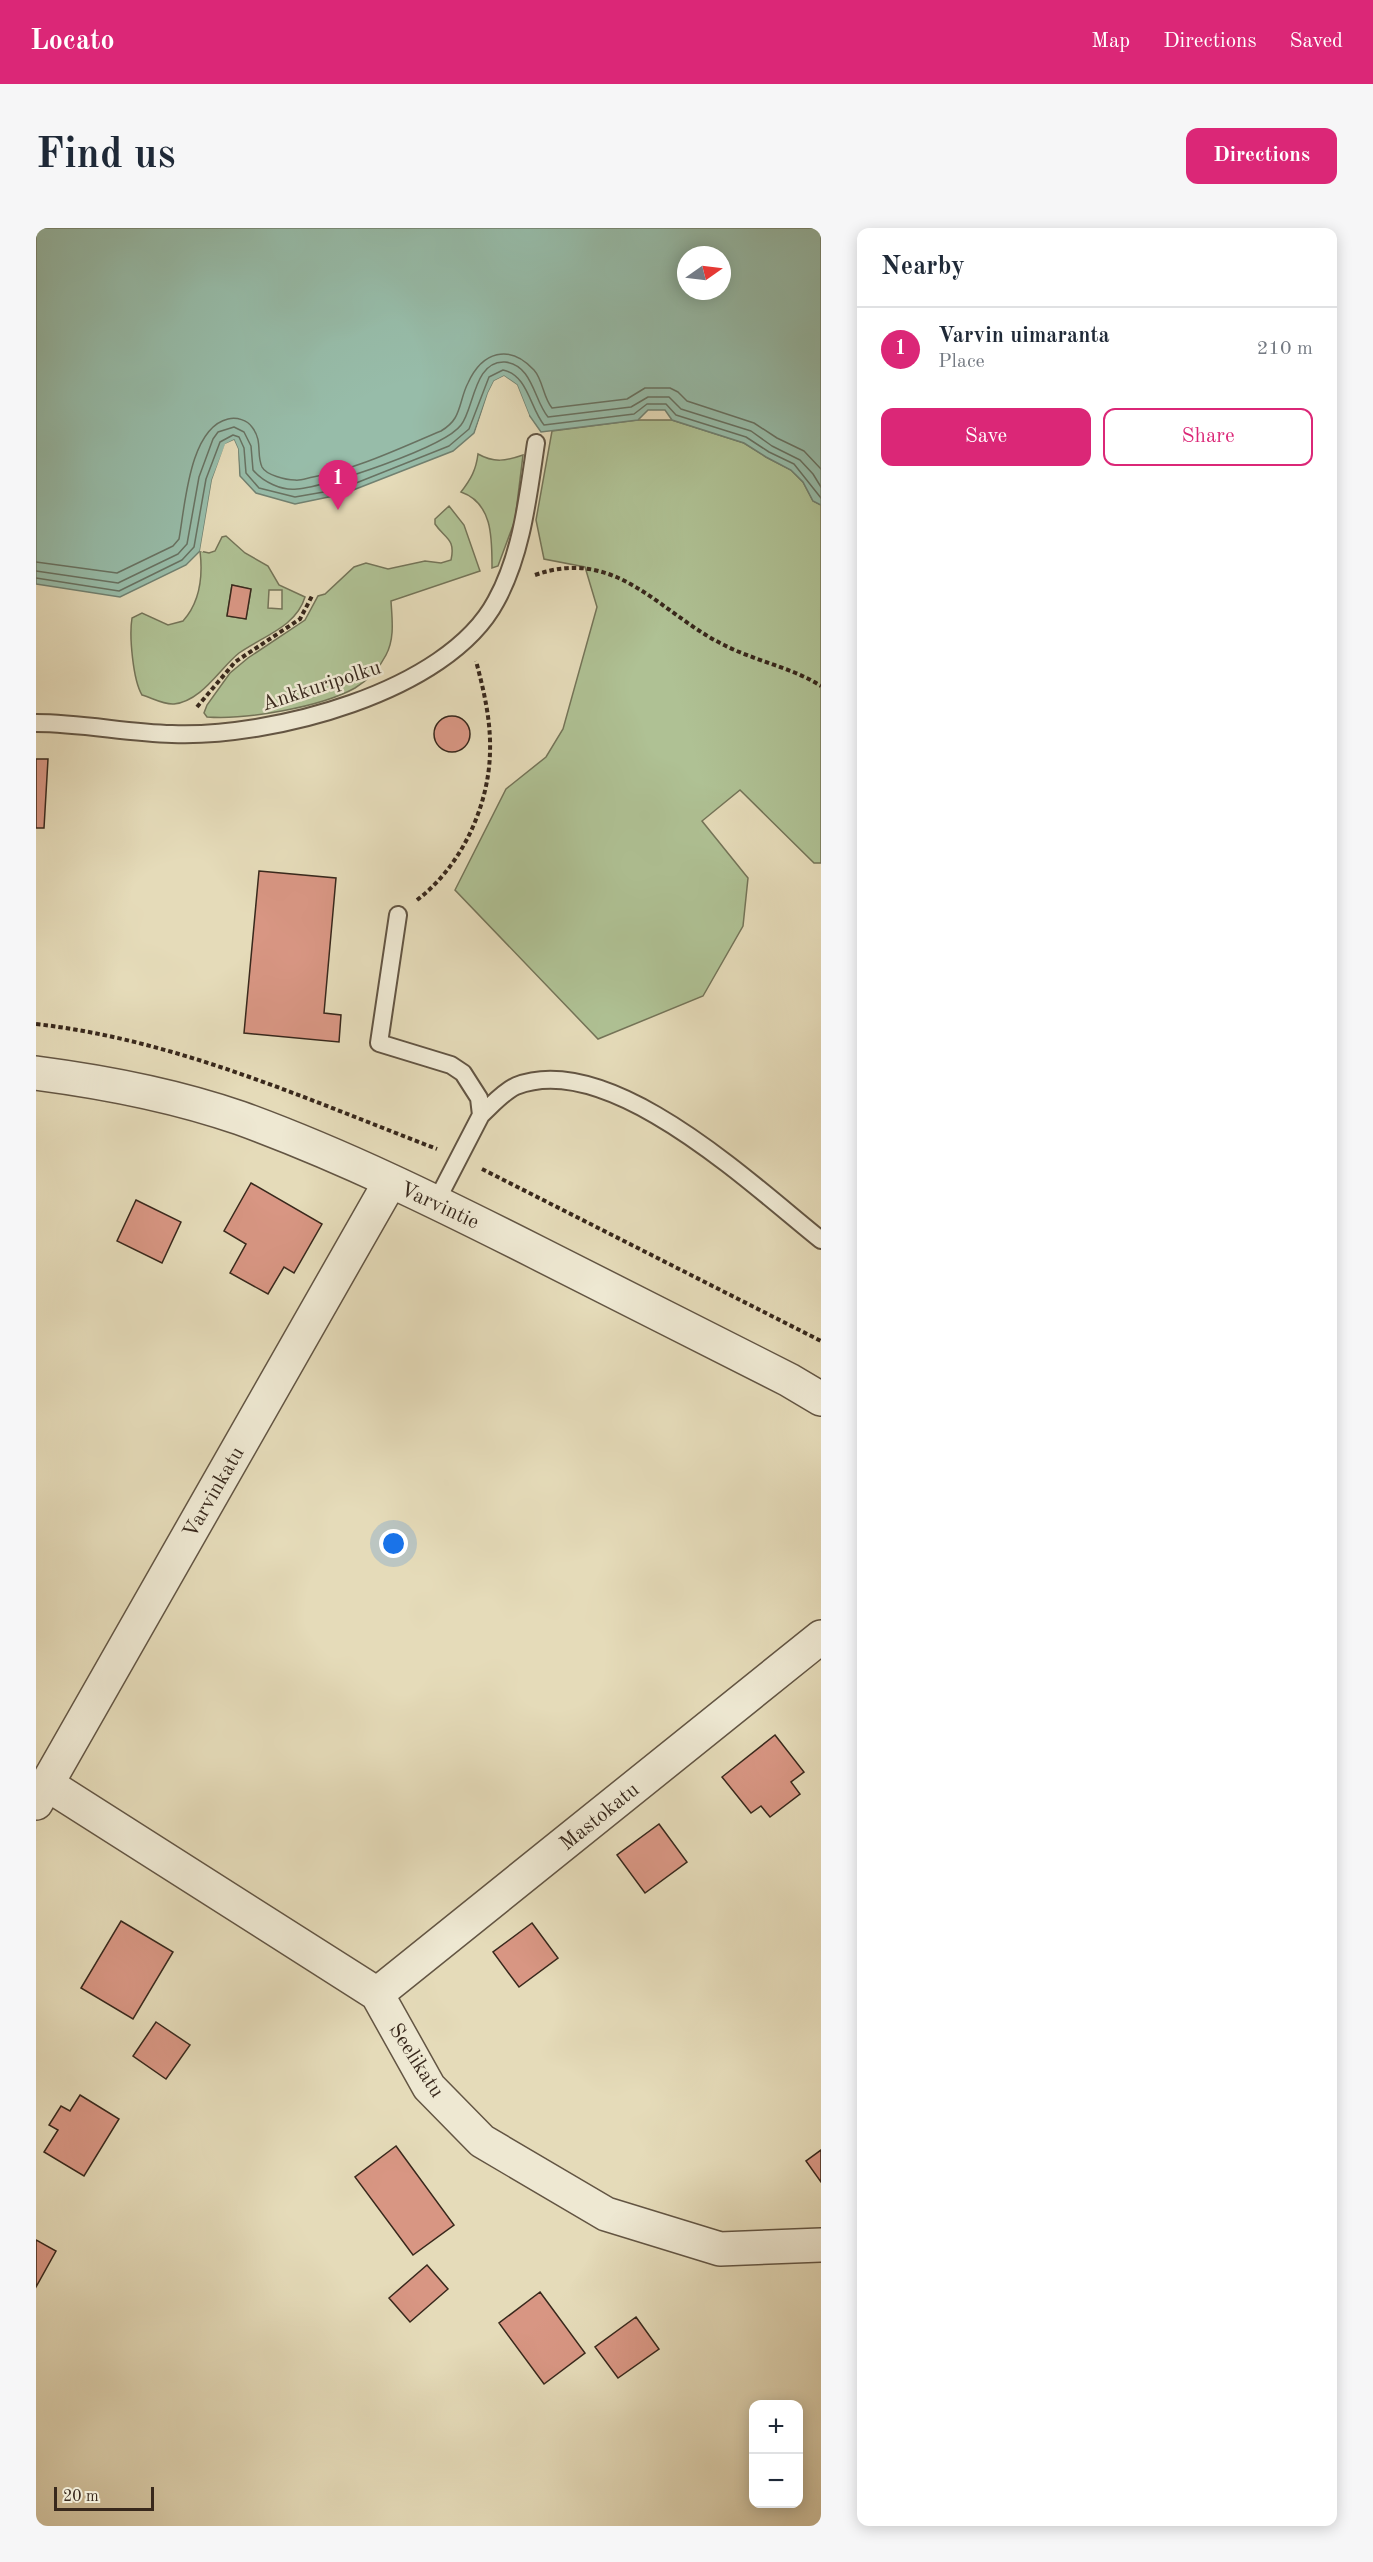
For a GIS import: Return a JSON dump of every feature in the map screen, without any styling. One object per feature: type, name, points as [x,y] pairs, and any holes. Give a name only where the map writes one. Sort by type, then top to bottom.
[{"type":"street","name":"Varvintie","points":[[36,1073],[97,1081],[161,1095],[239,1118],[436,1202],[821,1399]]},
{"type":"street","name":"Varvinkatu","points":[[41,1794],[390,1182]]},
{"type":"street","name":"Mastokatu","points":[[377,1994],[821,1637]]},
{"type":"street","name":"Seelikatu","points":[[41,1794],[377,1994],[429,2086],[482,2141],[606,2214],[720,2249],[820,2245]]},
{"type":"lane","name":"Ankkuripolku","points":[[36,723],[173,735],[246,730],[281,725],[358,701],[421,672],[470,636],[497,601],[516,552],[536,443]]},
{"type":"lane","points":[[398,915],[379,1043],[451,1065],[463,1073],[479,1098],[481,1115]]},
{"type":"lane","points":[[436,1202],[481,1115],[514,1087],[529,1082],[552,1080],[582,1084],[620,1098],[684,1131],[821,1240]]},
{"type":"path","points":[[502,586],[547,570],[568,566],[588,567],[612,573],[724,645],[806,676],[821,686]]},
{"type":"path","points":[[173,735],[235,662],[300,619],[312,596]]},
{"type":"path","points":[[398,915],[428,892],[449,869],[466,841],[488,778],[489,722],[470,636]]},
{"type":"shaded area","points":[[637,420],[672,420],[744,443],[791,470],[803,482],[813,501],[821,505],[821,863],[814,863],[740,790],[702,821],[748,878],[743,926],[703,996],[598,1039],[455,890],[506,789],[546,757],[563,729],[597,607],[585,567],[544,559],[536,520],[552,431]]},
{"type":"shaded area","points":[[478,454],[489,459],[500,460],[523,455],[515,520],[498,566],[492,568],[491,534],[485,513],[472,497],[461,492],[468,483]]},
{"type":"shaded area","points":[[449,506],[464,525],[480,571],[391,601],[392,628],[389,649],[369,678],[340,695],[304,706],[262,714],[207,717],[204,713],[207,705],[230,673],[248,658],[305,620],[318,596],[325,594],[354,567],[366,563],[388,569],[425,561],[441,563],[451,560],[451,543],[435,524],[435,519]]},
{"type":"shaded area","points":[[226,536],[245,553],[268,566],[279,585],[305,597],[301,607],[278,630],[239,653],[210,683],[184,702],[170,704],[142,695],[136,679],[133,658],[132,618],[142,613],[168,625],[183,621],[197,597],[201,570],[200,551],[209,553],[215,551],[222,537]],"holes":[[[232,585],[251,589],[246,619],[227,616]],[[269,590],[282,590],[282,609],[268,608]]]},
{"type":"water","points":[[36,228],[821,228],[821,505],[813,501],[803,482],[791,470],[744,443],[672,420],[665,410],[648,410],[638,420],[541,432],[529,415],[517,385],[504,376],[494,381],[474,433],[453,451],[343,494],[295,504],[256,493],[240,476],[238,449],[234,440],[226,444],[212,480],[200,551],[186,565],[120,597],[36,584]]},
{"type":"pier","points":[[504,376],[517,385],[529,419],[515,387],[504,379],[497,383],[490,394],[474,436],[494,381]]},
{"type":"pier","points":[[234,440],[238,449],[239,480],[233,444],[228,446],[215,481],[203,552],[200,551],[212,480],[225,444]]},
{"type":"building","points":[[232,585],[251,589],[246,619],[227,616]]},
{"type":"building","points":[[452,716],[465,721],[470,734],[465,747],[452,752],[439,747],[434,734],[439,721]]},
{"type":"building","points":[[36,759],[48,759],[44,828],[36,828]]},
{"type":"building","points":[[259,871],[336,878],[324,1013],[341,1015],[339,1042],[244,1033]]},
{"type":"building","points":[[251,1183],[322,1224],[294,1273],[284,1267],[268,1294],[230,1273],[246,1244],[224,1231]]},
{"type":"building","points":[[136,1200],[181,1222],[162,1263],[117,1241]]},
{"type":"building","points":[[775,1735],[804,1772],[791,1782],[800,1794],[770,1817],[761,1806],[751,1813],[722,1777]]},
{"type":"building","points":[[659,1824],[687,1862],[645,1893],[617,1855]]},
{"type":"building","points":[[121,1921],[173,1952],[133,2019],[81,1988]]},
{"type":"building","points":[[532,1923],[558,1958],[519,1987],[493,1952]]},
{"type":"building","points":[[156,2022],[190,2045],[166,2079],[133,2056]]},
{"type":"building","points":[[80,2095],[119,2119],[84,2176],[44,2152],[58,2130],[49,2125],[61,2106],[70,2111]]},
{"type":"building","points":[[396,2146],[454,2225],[413,2255],[355,2177]]},
{"type":"building","points":[[821,2150],[821,2182],[806,2161]]},
{"type":"building","points":[[36,2240],[56,2251],[36,2287]]},
{"type":"building","points":[[427,2265],[448,2289],[410,2322],[389,2298]]},
{"type":"building","points":[[540,2292],[585,2353],[544,2384],[499,2323]]},
{"type":"building","points":[[636,2317],[659,2349],[618,2378],[595,2347]]},
{"type":"place","name":"Varvin uimaranta","points":[[338,510]]}]
